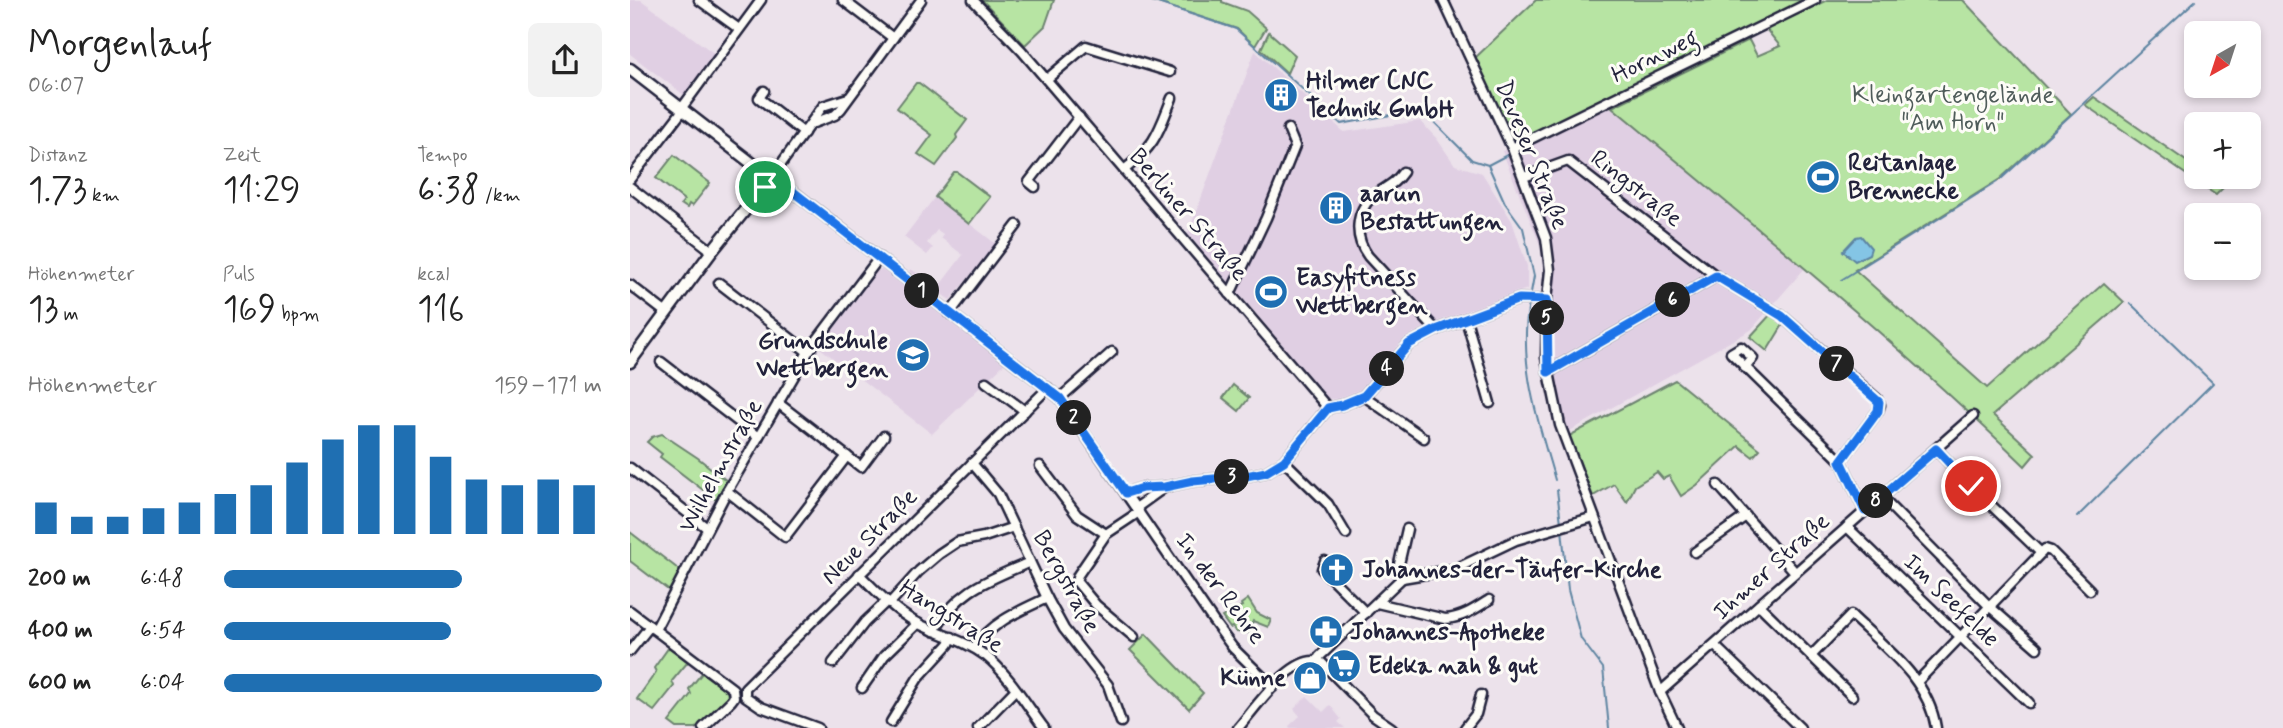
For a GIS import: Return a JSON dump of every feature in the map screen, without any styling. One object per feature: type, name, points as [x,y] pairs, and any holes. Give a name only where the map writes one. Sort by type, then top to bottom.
[{"type":"street","points":[[699,0],[739,29]]},
{"type":"street","points":[[630,179],[761,0]]},
{"type":"street","points":[[843,0],[893,38]]},
{"type":"street","points":[[811,124],[835,115],[921,0]]},
{"type":"street","name":"Berliner Straße","points":[[973,0],[1046,79],[1328,408]]},
{"type":"street","name":"Deveser Straße","points":[[1443,0],[1512,148],[1546,238],[1550,270],[1547,300],[1548,372],[1562,433],[1660,692],[1677,728]]},
{"type":"street","name":"Hornweg","points":[[1512,148],[1815,0]]},
{"type":"street","points":[[1046,79],[1086,46],[1170,72]]},
{"type":"street","name":"In der Rehre","points":[[630,69],[1060,398],[1220,631],[1233,648],[1273,687]]},
{"type":"street","points":[[764,91],[758,98],[804,133]]},
{"type":"street","points":[[630,362],[665,312],[771,178],[823,106],[848,98]]},
{"type":"street","points":[[1124,170],[1143,155],[1154,141],[1172,98]]},
{"type":"street","points":[[1035,187],[1029,182],[1079,117]]},
{"type":"street","points":[[1230,294],[1266,218],[1295,146],[1288,129]]},
{"type":"street","name":"Ringstraße","points":[[1524,177],[1568,162],[1716,276],[1782,316],[1879,402],[1878,411],[1841,461]]},
{"type":"street","points":[[1403,173],[1395,184],[1370,199],[1360,216],[1359,236],[1362,248],[1368,256],[1436,330]]},
{"type":"street","points":[[630,187],[712,251]]},
{"type":"street","points":[[950,313],[1017,225]]},
{"type":"street","name":"Wilhelmstraße","points":[[630,651],[652,628],[807,352],[879,258]]},
{"type":"street","points":[[1548,372],[1716,276]]},
{"type":"street","points":[[719,283],[807,352]]},
{"type":"street","points":[[630,285],[665,312]]},
{"type":"street","points":[[1126,493],[1142,488],[1266,472],[1284,461],[1328,408],[1364,396],[1409,344],[1436,330],[1519,299],[1547,300]]},
{"type":"street","points":[[1465,319],[1490,403]]},
{"type":"street","points":[[1060,398],[1112,352]]},
{"type":"street","points":[[661,362],[758,437]]},
{"type":"street","points":[[1745,368],[1841,461],[1865,511]]},
{"type":"street","points":[[986,382],[1025,411]]},
{"type":"street","name":"Neue Straße","points":[[818,728],[755,704],[744,691],[748,682],[1048,388]]},
{"type":"street","points":[[1364,396],[1424,438]]},
{"type":"street","points":[[778,403],[861,467],[884,436]]},
{"type":"street","name":"Ihmer Straße","points":[[1660,692],[1973,416]]},
{"type":"street","points":[[1936,449],[2041,553]]},
{"type":"street","points":[[727,491],[785,537],[847,456]]},
{"type":"street","points":[[1284,461],[1328,504],[1346,534]]},
{"type":"street","name":"Bergstraße","points":[[972,463],[992,484],[1047,598],[1065,629],[1108,685],[1121,722]]},
{"type":"street","points":[[1040,466],[1077,516],[1106,534]]},
{"type":"street","points":[[630,468],[707,528]]},
{"type":"street","points":[[1718,485],[1796,572]]},
{"type":"street","points":[[1134,638],[1096,605],[1076,581],[1106,534],[1165,487]]},
{"type":"street","points":[[1881,497],[1989,606],[2037,648]]},
{"type":"street","points":[[1695,552],[1746,516]]},
{"type":"street","points":[[1318,660],[1402,578],[1455,569],[1504,545],[1594,517]]},
{"type":"street","points":[[832,663],[864,622],[948,548],[957,542],[1014,527]]},
{"type":"street","name":"Im Seefelde","points":[[1847,527],[2029,703]]},
{"type":"street","points":[[1402,578],[1399,565],[1407,529]]},
{"type":"street","points":[[1917,681],[2045,549],[2051,551],[2090,590]]},
{"type":"street","points":[[1325,561],[1322,569],[1366,613]]},
{"type":"street","points":[[934,631],[971,588],[1030,562]]},
{"type":"street","name":"Hangstraße","points":[[859,574],[888,602],[918,623],[974,648],[993,663],[1044,728]]},
{"type":"street","points":[[974,648],[989,630],[1000,622],[1047,598]]},
{"type":"street","points":[[1377,603],[1452,619],[1489,600]]},
{"type":"street","points":[[1759,605],[1852,696]]},
{"type":"street","points":[[630,611],[733,689],[731,701],[702,728]]},
{"type":"street","points":[[1811,656],[1851,615],[1917,681],[1928,698],[1936,728]]},
{"type":"street","points":[[862,688],[884,656],[918,623]]},
{"type":"street","points":[[891,722],[918,678],[952,638]]},
{"type":"street","points":[[1714,645],[1800,728]]},
{"type":"street","points":[[1238,728],[1291,670],[1306,661],[1318,660],[1373,715],[1392,728]]},
{"type":"street","points":[[978,728],[1015,690]]},
{"type":"street","points":[[1465,728],[1476,714],[1481,695]]},
{"type":"shaded area","points":[[630,0],[641,0],[715,54],[684,95],[630,54]]},
{"type":"shaded area","points":[[1255,51],[1344,132],[1420,121],[1455,165],[1482,173],[1512,221],[1527,266],[1527,289],[1449,319],[1403,345],[1354,398],[1338,401],[1328,398],[1188,234]]},
{"type":"shaded area","points":[[1612,107],[1805,268],[1751,330],[1559,437],[1542,366],[1544,255],[1502,151]]},
{"type":"shaded area","points":[[935,197],[996,244],[950,300],[909,271],[911,269],[926,280],[929,276],[940,285],[963,255],[941,238],[943,234],[937,230],[927,243],[933,248],[927,255],[904,237]]},
{"type":"shaded area","name":"Grundschule Wettbergen","points":[[883,269],[1006,362],[932,434],[820,348],[875,272]]},
{"type":"shaded area","points":[[1307,696],[1323,712],[1330,705],[1341,719],[1338,722],[1345,728],[1290,728],[1300,716],[1294,709]]},
{"type":"green space","points":[[982,0],[1054,0],[1045,26],[1025,45]]},
{"type":"green space","points":[[1149,0],[1222,0],[1247,11],[1266,28],[1255,46],[1237,29]]},
{"type":"green space","points":[[1536,0],[1805,0],[1514,142],[1475,58]]},
{"type":"green space","name":"Kleingartengelände \"Am Horn\"","points":[[1827,0],[1963,0],[2071,114],[2000,179],[1855,270],[1987,388],[2104,283],[2124,302],[1993,415],[2035,454],[2025,466],[1874,327],[1612,107],[1749,40],[1757,56],[1780,46],[1766,29]]},
{"type":"green space","points":[[1269,32],[1295,55],[1287,73],[1261,49]]},
{"type":"green space","points":[[916,83],[967,120],[936,166],[918,154],[932,135],[897,108]]},
{"type":"green space","points":[[2094,97],[2184,160],[2184,173],[2085,105]]},
{"type":"green space","points":[[674,155],[710,183],[692,206],[689,204],[687,208],[681,204],[684,200],[656,178]]},
{"type":"green space","points":[[954,172],[990,197],[969,224],[935,197]]},
{"type":"green space","points":[[2207,189],[2222,189],[2216,195]]},
{"type":"green space","points":[[1771,314],[1784,323],[1767,351],[1750,337]]},
{"type":"green space","points":[[1675,380],[1760,449],[1753,457],[1739,446],[1697,485],[1681,496],[1669,476],[1663,479],[1657,472],[1635,486],[1627,502],[1614,484],[1593,496],[1569,436]]},
{"type":"green space","points":[[1233,385],[1249,398],[1239,411],[1223,398]]},
{"type":"green space","points":[[662,434],[727,481],[716,500],[660,457],[662,454],[647,442]]},
{"type":"green space","points":[[630,532],[682,572],[672,593],[630,561]]},
{"type":"green space","points":[[1248,599],[1257,613],[1271,620],[1268,627],[1253,621],[1248,633],[1236,632],[1222,617],[1242,606]]},
{"type":"green space","points":[[1146,634],[1203,693],[1189,709],[1130,650]]},
{"type":"green space","points":[[669,647],[688,662],[672,681],[674,686],[654,711],[637,699]]},
{"type":"green space","points":[[702,673],[727,691],[728,697],[697,728],[677,728],[669,722],[691,694],[689,689]]},
{"type":"water","points":[[1861,236],[1871,248],[1869,254],[1855,261],[1843,251],[1856,237]]},
{"type":"waterway","points":[[1149,0],[1236,29],[1341,124],[1402,113],[1421,113],[1435,123],[1472,160],[1488,165],[1505,203],[1523,228],[1534,276],[1530,298]]},
{"type":"waterway","points":[[2001,179],[2196,0]]},
{"type":"waterway","points":[[1639,90],[1676,73]]},
{"type":"waterway","points":[[1488,165],[1509,154]]},
{"type":"waterway","points":[[1841,280],[1997,182]]},
{"type":"waterway","points":[[1529,303],[1526,326],[1528,371],[1536,414],[1555,480]]},
{"type":"waterway","points":[[2077,517],[2213,383],[2130,303]]},
{"type":"waterway","points":[[1557,490],[1561,523]]},
{"type":"waterway","points":[[1562,529],[1568,590],[1581,639],[1603,668],[1609,728]]},
{"type":"place","name":"Hilmer CNC Technik GmbH","points":[[1281,95]]},
{"type":"place","name":"Reitanlage Brennecke","points":[[1823,177]]},
{"type":"place","name":"aarun Bestattungen","points":[[1336,208]]},
{"type":"place","name":"Easyfitness Wettbergen","points":[[1271,292]]},
{"type":"place","name":"Grundschule Wettbergen","points":[[913,355]]},
{"type":"place","name":"Johannes-der-Täufer-Kirche","points":[[1337,570]]},
{"type":"place","name":"Johannes-Apotheke","points":[[1326,632]]},
{"type":"place","name":"Edeka nah & gut","points":[[1344,666]]},
{"type":"place","name":"Künne","points":[[1310,678]]},
{"type":"route","points":[[765,187],[771,178],[787,187],[1060,398],[1126,493],[1142,488],[1266,472],[1284,461],[1328,408],[1364,396],[1409,344],[1436,330],[1519,299],[1547,300],[1548,372],[1716,276],[1782,316],[1879,402],[1878,411],[1841,461],[1865,511],[1936,449],[1971,486]]}]
